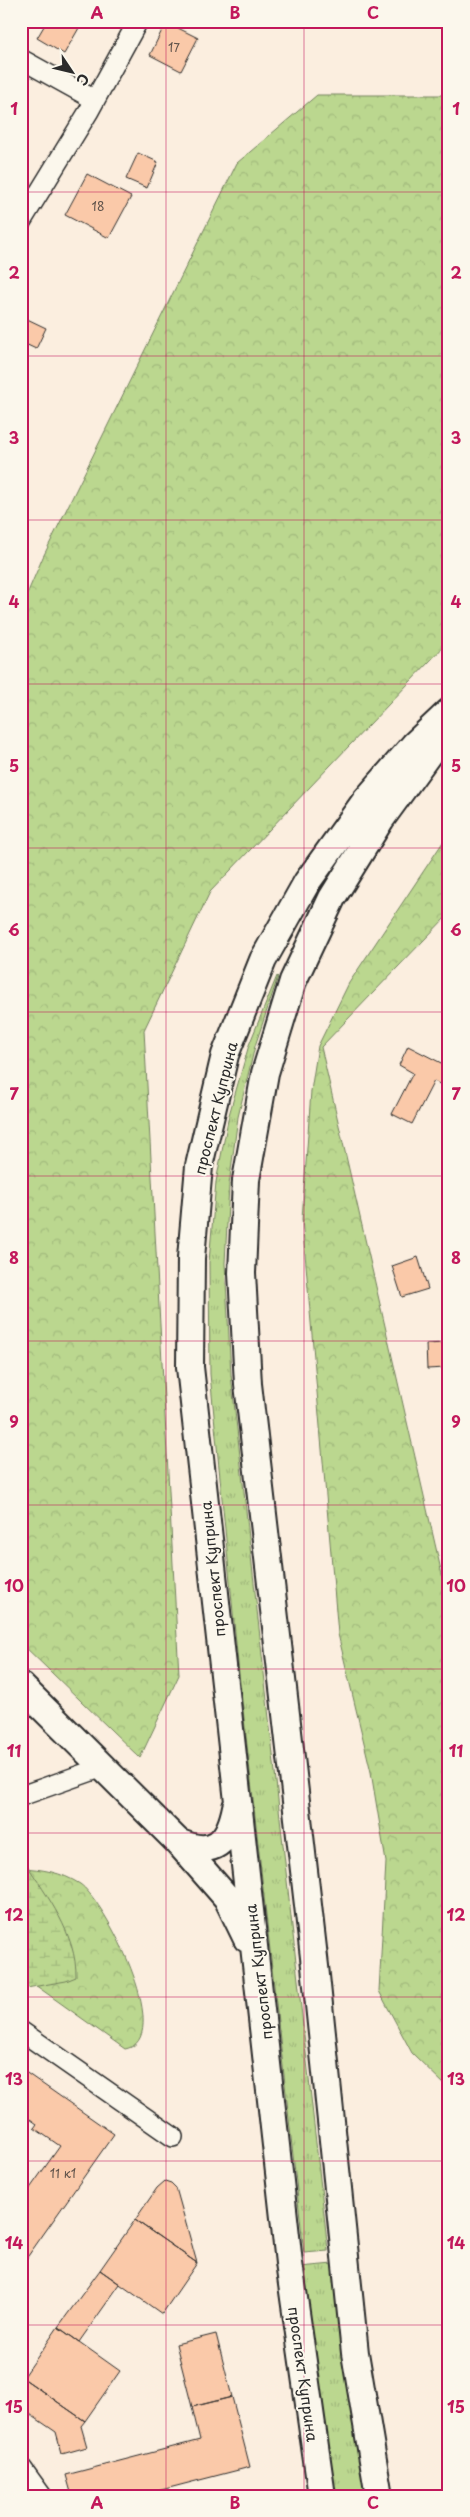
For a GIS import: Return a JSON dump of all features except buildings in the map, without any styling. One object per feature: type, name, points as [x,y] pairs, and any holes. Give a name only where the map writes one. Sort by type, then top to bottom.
[{"type":"main road","name":"проспект Куприна","points":[[322,2496],[290,2273],[190,1367],[192,1258],[199,1166],[225,1055],[268,952],[307,882],[366,800],[414,745],[449,712]]},
{"type":"main road","points":[[379,2496],[355,2353],[315,1966],[248,1384],[242,1273],[246,1180],[265,1073],[293,980],[332,898],[381,819],[449,726]]},
{"type":"main road","points":[[21,1686],[178,1842],[227,1898],[244,1930],[258,1972]]},
{"type":"main road","points":[[178,1842],[202,1849],[214,1847],[225,1838],[233,1824],[237,1804]]},
{"type":"street","points":[[21,222],[95,100],[138,21]]},
{"type":"street","points":[[21,59],[95,100]]},
{"type":"street","points":[[21,1796],[103,1767]]},
{"type":"street","points":[[21,2031],[172,2137]]},
{"type":"street","points":[[21,2467],[42,2496]]},
{"type":"green space","points":[[317,95],[449,95],[449,641],[210,892],[144,1030],[179,1675],[140,1758],[21,1643],[21,608],[43,557],[237,163]]},
{"type":"green space","points":[[449,833],[449,914],[321,1047],[449,1605],[449,2089],[412,2053],[379,1991],[386,1862],[371,1772],[338,1634],[302,1219],[311,1091],[318,1046],[349,983]]},
{"type":"green space","points":[[277,976],[255,1046],[238,1117],[229,1185],[225,1263],[231,1375],[328,2251],[304,2253],[239,1674],[210,1374],[209,1262],[216,1182],[229,1115],[249,1045]]},
{"type":"green space","points":[[21,1860],[25,1862],[59,1916],[72,1946],[76,1977],[66,1981],[21,1989]]},
{"type":"green space","points":[[21,1868],[51,1872],[80,1884],[105,1916],[131,1970],[140,1998],[143,2022],[139,2040],[125,2049],[21,1975]]},
{"type":"green space","points":[[333,2264],[367,2496],[331,2496],[300,2267]]}]
